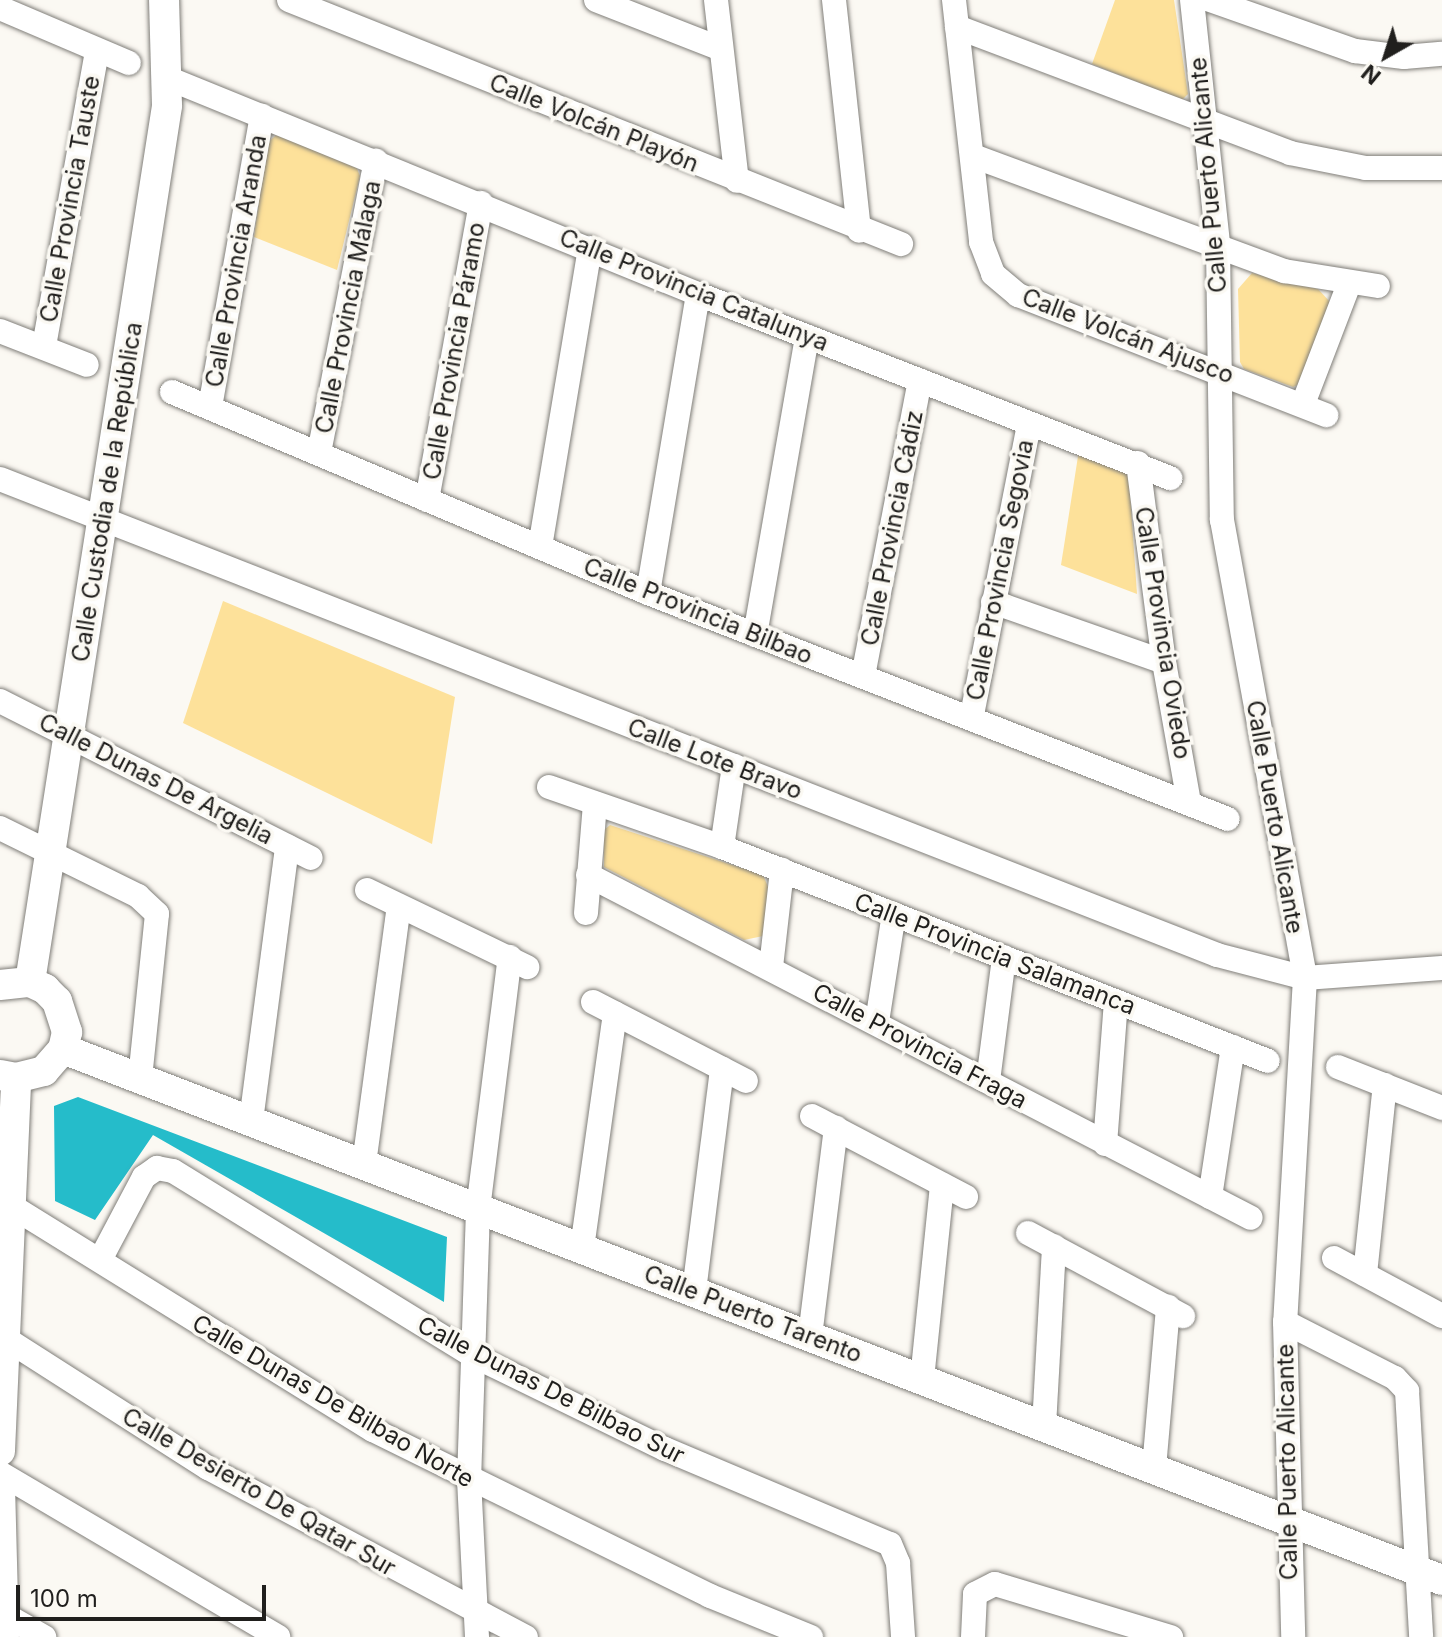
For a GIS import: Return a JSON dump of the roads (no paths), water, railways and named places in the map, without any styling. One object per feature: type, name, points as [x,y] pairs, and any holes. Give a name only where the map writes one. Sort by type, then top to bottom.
[{"type":"main road","name":"Calle Custodia de la República","points":[[15,983],[47,849],[68,731],[170,79],[164,0]]},
{"type":"main road","points":[[0,1451],[8,1076],[44,1071],[63,1049],[67,1032],[57,1001],[15,983]]},
{"type":"main road","name":"Calle Puerto Tarento","points":[[63,1049],[1428,1574]]},
{"type":"main road","points":[[0,1486],[2,1621]]},
{"type":"street","name":"Calle Volcán Playón","points":[[289,0],[859,231],[901,244]]},
{"type":"street","points":[[596,0],[721,49]]},
{"type":"street","points":[[716,0],[737,181]]},
{"type":"street","points":[[834,0],[859,231]]},
{"type":"street","name":"Calle Volcán Ajusco","points":[[954,0],[984,256],[1005,286],[1326,415]]},
{"type":"street","name":"Calle Puerto Alicante","points":[[1192,0],[1218,245],[1222,520],[1305,978],[1285,1322],[1287,1519],[1293,1637]]},
{"type":"street","points":[[1210,0],[1355,51],[1404,57],[1442,54]]},
{"type":"street","points":[[0,8],[129,63]]},
{"type":"street","points":[[957,27],[1205,123],[1327,163],[1442,168]]},
{"type":"street","name":"Calle Provincia Tauste","points":[[44,346],[97,51]]},
{"type":"street","name":"Calle Provincia Catalunya","points":[[170,79],[481,203],[698,294],[1170,478]]},
{"type":"street","name":"Calle Provincia Aranda","points":[[210,407],[262,116]]},
{"type":"street","points":[[973,156],[1284,271],[1349,284],[1378,286]]},
{"type":"street","name":"Calle Provincia Málaga","points":[[319,453],[376,161]]},
{"type":"street","name":"Calle Provincia Páramo","points":[[427,500],[481,203]]},
{"type":"street","points":[[540,547],[590,248]]},
{"type":"street","points":[[1303,404],[1349,284]]},
{"type":"street","points":[[648,593],[698,294]]},
{"type":"street","points":[[0,331],[87,365]]},
{"type":"street","points":[[755,635],[807,337]]},
{"type":"street","name":"Calle Provincia Cádiz","points":[[863,676],[920,380]]},
{"type":"street","name":"Calle Provincia Bilbao","points":[[172,392],[648,593],[972,715],[1228,819]]},
{"type":"street","name":"Calle Provincia Segovia","points":[[972,715],[1029,425]]},
{"type":"street","name":"Calle Provincia Oviedo","points":[[1138,463],[1164,662],[1189,803]]},
{"type":"street","name":"Calle Lote Bravo","points":[[0,479],[1217,955],[1305,978],[1442,968]]},
{"type":"street","points":[[993,602],[1164,662]]},
{"type":"street","name":"Calle Dunas De Argelia","points":[[0,701],[68,731],[311,858]]},
{"type":"street","points":[[722,847],[734,766]]},
{"type":"street","name":"Calle Provincia Salamanca","points":[[549,787],[722,847],[1268,1061]]},
{"type":"street","points":[[586,913],[595,803]]},
{"type":"street","points":[[0,828],[138,896],[157,914],[140,1078]]},
{"type":"street","points":[[251,1121],[287,846]]},
{"type":"street","points":[[771,967],[782,870]]},
{"type":"street","name":"Calle Provincia Fraga","points":[[588,875],[1251,1218]]},
{"type":"street","points":[[367,890],[518,962],[478,1209],[469,1481],[476,1625]]},
{"type":"street","points":[[364,1164],[399,906]]},
{"type":"street","points":[[877,1022],[894,914]]},
{"type":"street","points":[[988,1081],[1004,957]]},
{"type":"street","points":[[1105,1144],[1116,1001]]},
{"type":"street","points":[[582,1248],[604,1008],[746,1081]]},
{"type":"street","points":[[1210,1197],[1233,1047]]},
{"type":"street","points":[[1338,1067],[1442,1108]]},
{"type":"street","points":[[694,1291],[722,1069]]},
{"type":"street","points":[[1365,1274],[1385,1085]]},
{"type":"street","points":[[812,1116],[966,1197]]},
{"type":"street","points":[[810,1336],[836,1128]]},
{"type":"street","name":"Calle Dunas De Bilbao Sur","points":[[100,1260],[144,1177],[165,1168],[472,1355],[665,1449],[890,1544],[898,1563],[903,1637]]},
{"type":"street","points":[[922,1379],[942,1185]]},
{"type":"street","name":"Calle Dunas De Bilbao Norte","points":[[4,1202],[257,1362],[469,1481],[710,1596],[811,1637]]},
{"type":"street","points":[[1028,1233],[1176,1312],[1154,1468]]},
{"type":"street","points":[[1044,1426],[1054,1246]]},
{"type":"street","points":[[1334,1258],[1442,1316]]},
{"type":"street","points":[[1285,1322],[1395,1378],[1407,1391],[1428,1574],[1421,1637]]},
{"type":"street","name":"Calle Desierto De Qatar Sur","points":[[1,1336],[208,1468],[476,1625],[526,1637]]},
{"type":"street","points":[[0,1473],[278,1637]]},
{"type":"street","points":[[973,1637],[975,1594],[995,1584],[1171,1637]]},
{"type":"street","points":[[2,1621],[44,1637]]},
{"type":"water","points":[[78,1097],[447,1237],[444,1302],[153,1135],[95,1220],[55,1201],[54,1106]]}]
